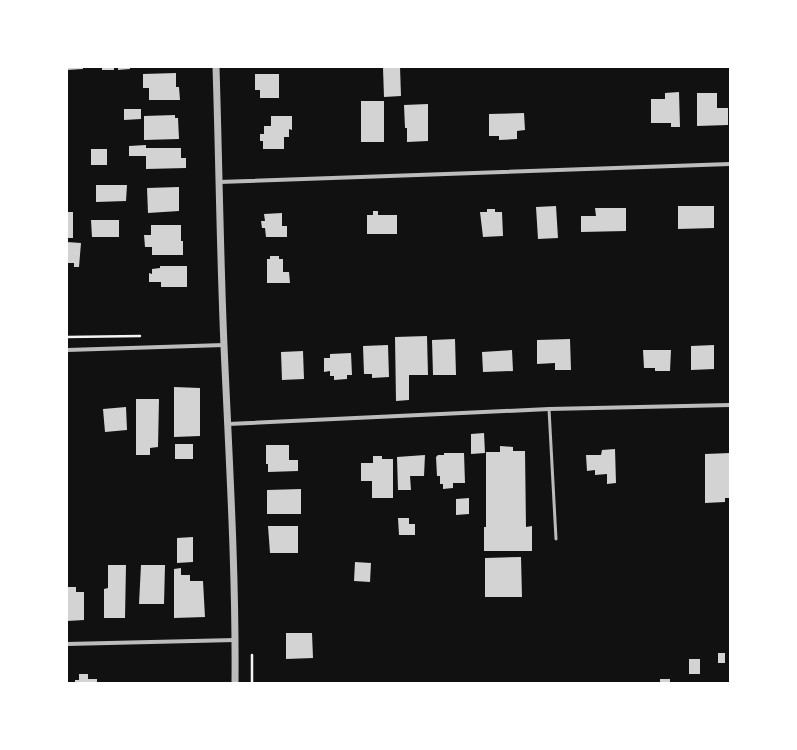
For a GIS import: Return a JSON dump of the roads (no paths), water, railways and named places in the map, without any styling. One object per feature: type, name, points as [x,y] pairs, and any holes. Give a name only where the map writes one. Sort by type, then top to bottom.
[{"type":"street","points":[[216,67],[224,345],[235,640],[235,683]]},
{"type":"street","points":[[219,182],[730,164]]},
{"type":"street","points":[[67,350],[224,345]]},
{"type":"street","points":[[228,424],[550,409],[730,405]]},
{"type":"street","points":[[67,644],[235,640]]},
{"type":"lane","points":[[550,409],[556,539]]}]
